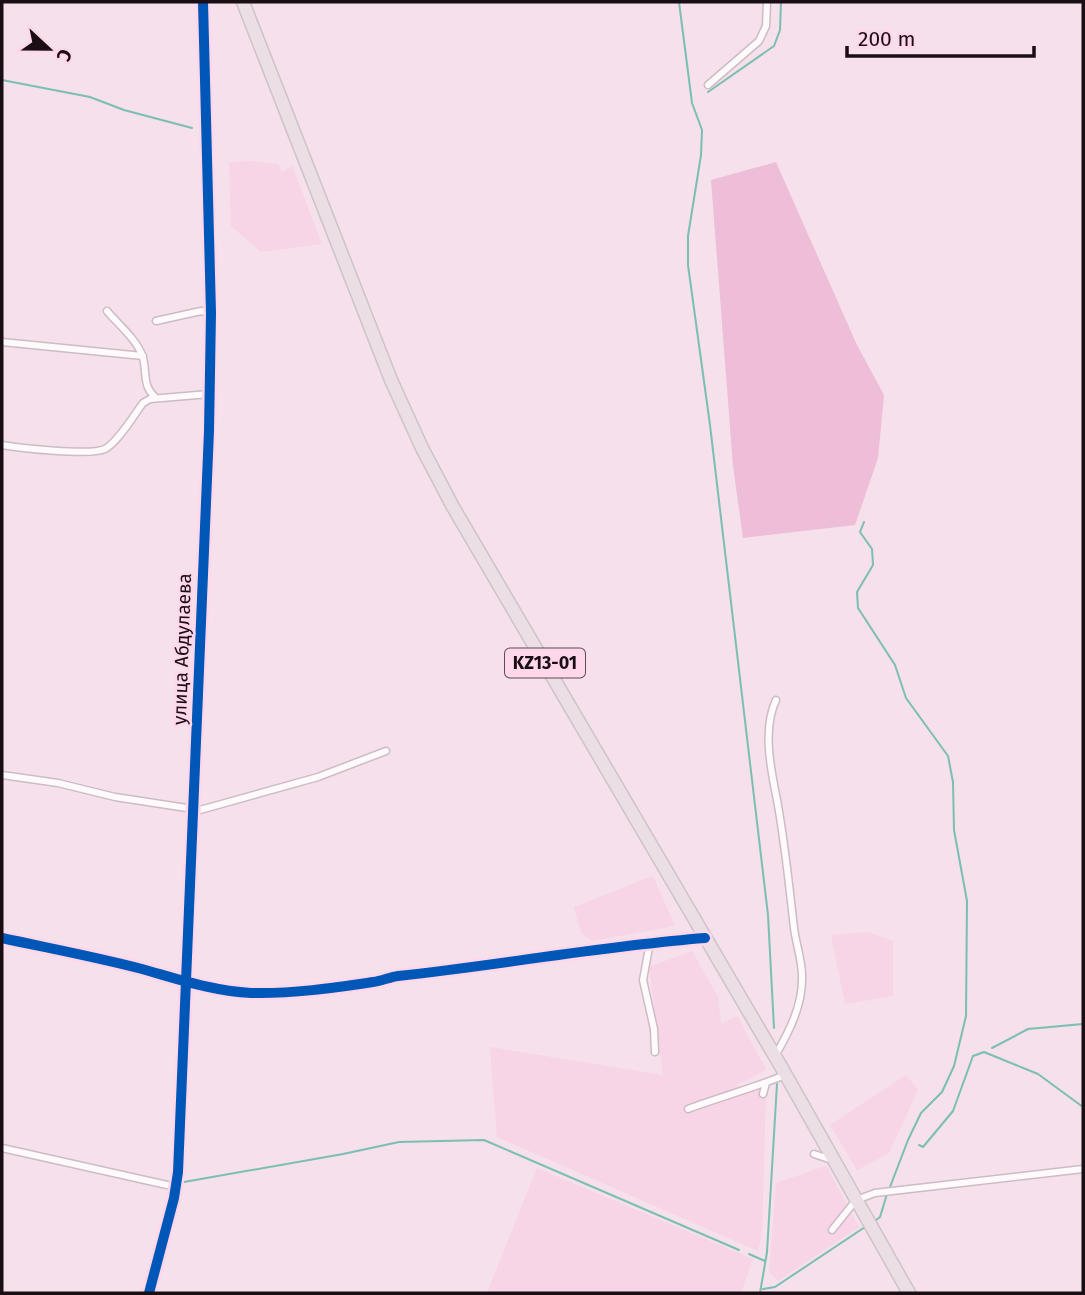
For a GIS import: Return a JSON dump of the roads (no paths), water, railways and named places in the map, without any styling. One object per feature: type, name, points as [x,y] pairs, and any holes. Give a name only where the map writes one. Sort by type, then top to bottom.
[{"type":"highway","name":"KZ13-01","points":[[243,2],[377,346],[422,448],[453,507],[785,1074],[909,1293]]},
{"type":"street","name":"улица Абдулаева","points":[[149,1293],[176,1187],[193,809],[211,313],[203,2]]},
{"type":"street","points":[[708,85],[759,41],[766,26],[767,2]]},
{"type":"street","points":[[107,311],[143,356],[145,380],[149,391],[155,397]]},
{"type":"street","points":[[156,321],[201,311],[211,313]]},
{"type":"street","points":[[2,342],[143,356]]},
{"type":"street","points":[[2,445],[82,452],[102,450],[113,442],[144,403],[155,397],[209,394]]},
{"type":"street","points":[[774,1056],[787,1036],[796,1013],[802,976],[794,931],[786,850],[770,763],[771,712],[776,700]]},
{"type":"street","points":[[2,775],[58,783],[115,797],[206,809],[318,777],[386,751]]},
{"type":"street","points":[[2,938],[37,943],[185,983],[249,993],[337,988],[387,980],[395,976],[450,972],[468,967],[650,942],[705,938]]},
{"type":"street","points":[[650,942],[643,980],[654,1029],[655,1052]]},
{"type":"street","points":[[688,1109],[785,1074]]},
{"type":"street","points":[[763,1094],[766,1083]]},
{"type":"street","points":[[2,1141],[5,1149],[176,1187]]},
{"type":"street","points":[[814,1154],[833,1161]]},
{"type":"street","points":[[832,1230],[856,1200],[882,1192],[1083,1169]]},
{"type":"waterway","points":[[679,2],[692,103],[702,130],[701,155],[688,236],[688,265],[710,425],[768,915],[774,1028]]},
{"type":"waterway","points":[[708,92],[774,46],[780,30],[781,2]]},
{"type":"waterway","points":[[2,80],[90,97],[124,110],[192,128]]},
{"type":"waterway","points":[[864,522],[860,532],[872,549],[873,565],[857,592],[858,608],[895,665],[906,698],[948,756],[953,782],[954,830],[967,901],[966,1016],[954,1066],[942,1092],[921,1113],[890,1187]]},
{"type":"waterway","points":[[992,1048],[1028,1029],[1083,1024]]},
{"type":"waterway","points":[[919,1145],[923,1147],[953,1111],[973,1056],[984,1052],[1038,1074],[1083,1107]]},
{"type":"waterway","points":[[760,1293],[767,1252],[777,1084]]},
{"type":"waterway","points":[[184,1182],[399,1142],[484,1140],[739,1250]]},
{"type":"waterway","points":[[876,1220],[880,1217],[887,1194]]},
{"type":"waterway","points":[[763,1289],[775,1287],[865,1227]]},
{"type":"waterway","points":[[749,1254],[765,1261]]}]
